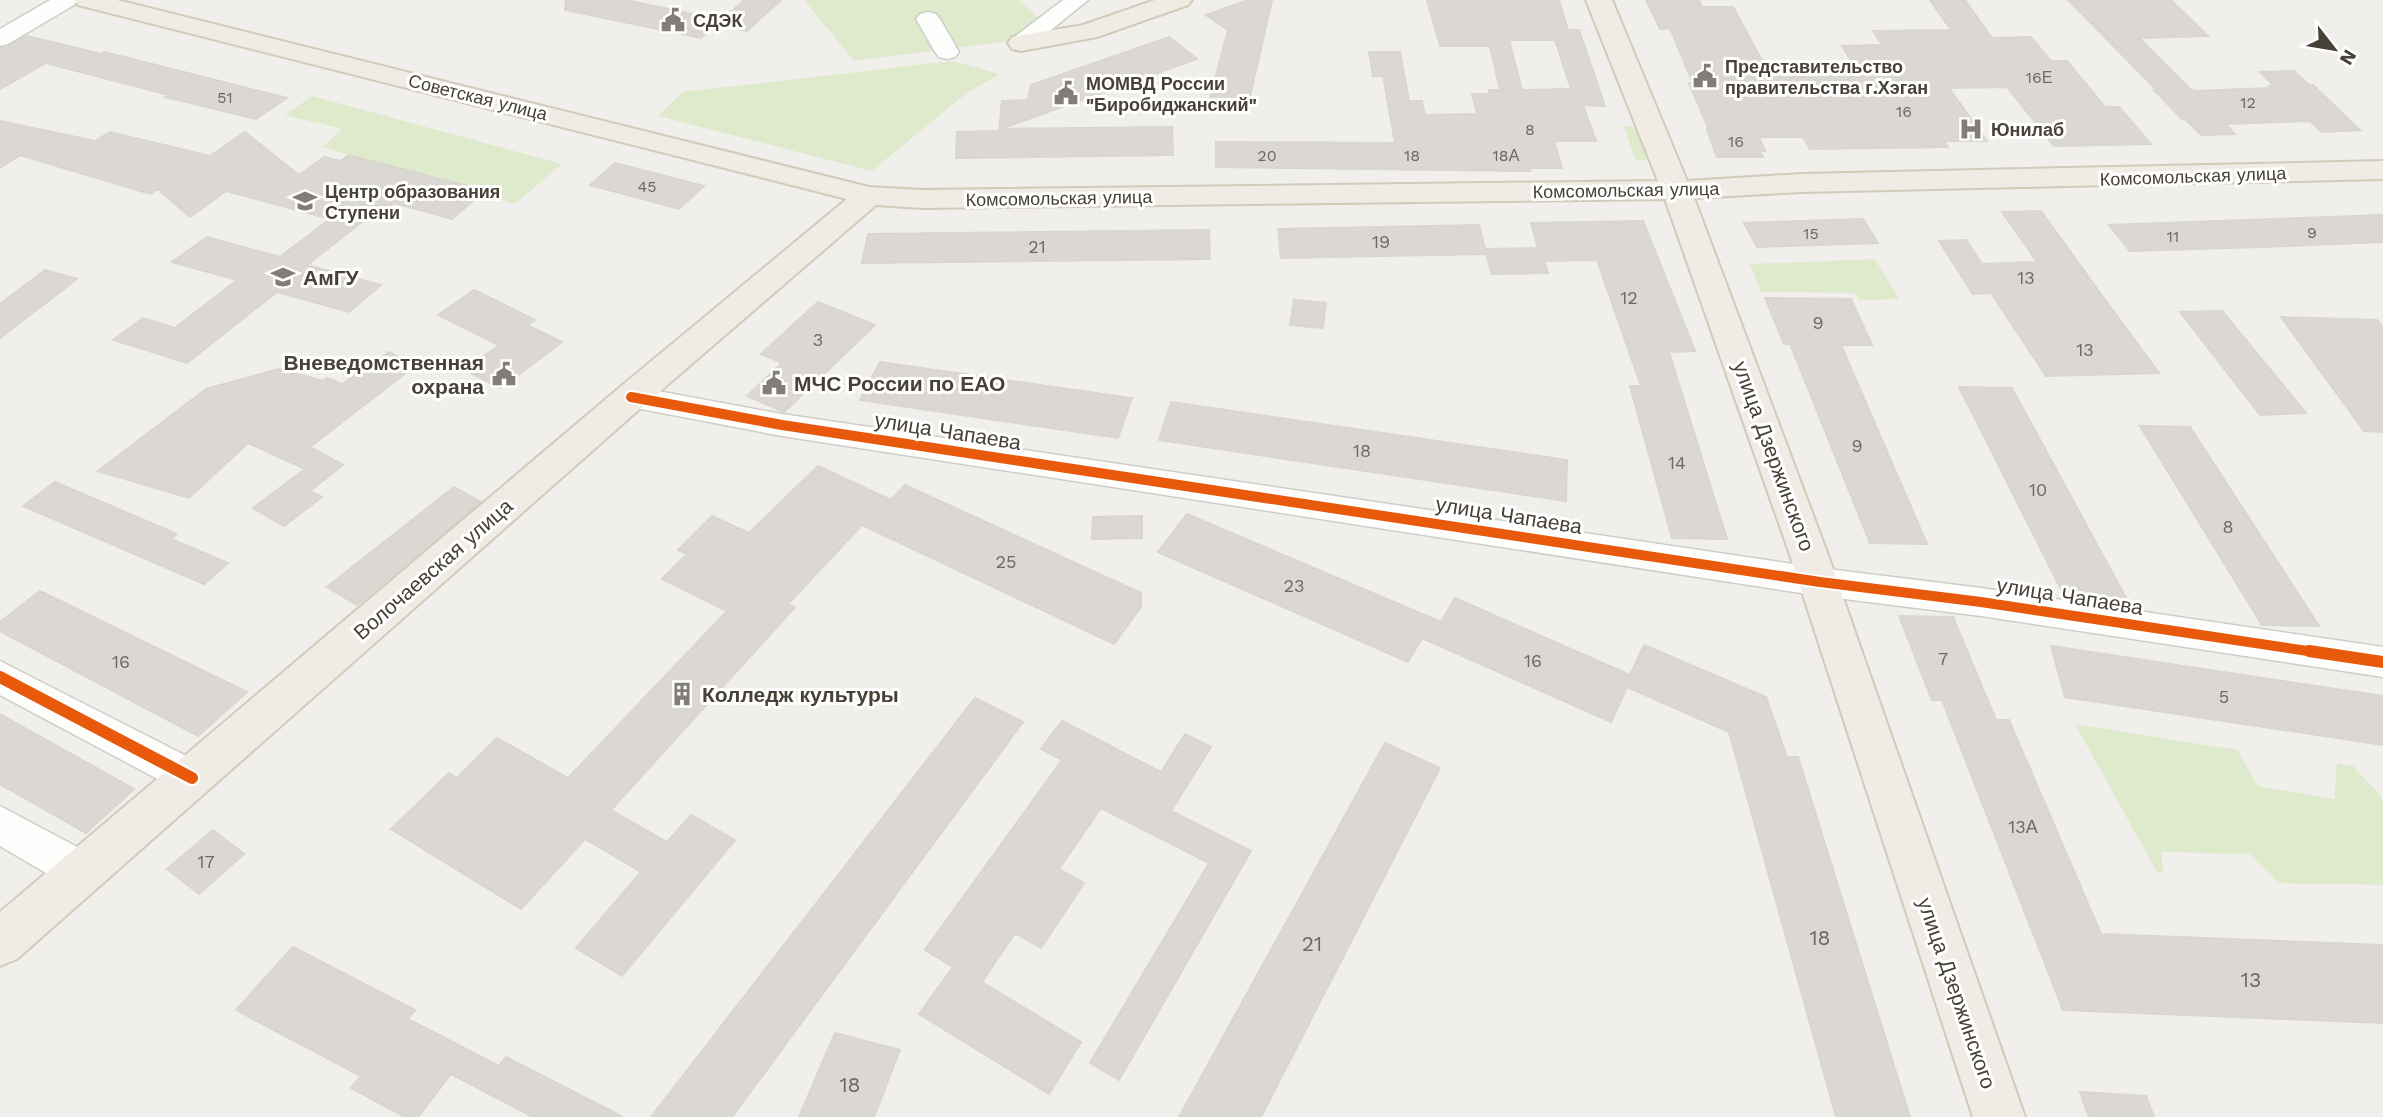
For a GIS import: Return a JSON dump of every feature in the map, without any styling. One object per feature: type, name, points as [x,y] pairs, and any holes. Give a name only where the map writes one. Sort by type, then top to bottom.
[{"type":"main road","name":"Советская улица","points":[[87,0],[240,40],[454,90],[869,197]]},
{"type":"main road","points":[[1021,43],[1088,32],[1180,0]]},
{"type":"main road","name":"улица Дзержинского","points":[[1599,0],[1678,190],[1820,582],[1998,1117]]},
{"type":"main road","name":"Комсомольская улица","points":[[869,197],[936,199],[1678,190],[1814,183],[2383,170]]},
{"type":"main road","name":"Волочаевская улица","points":[[0,943],[631,397],[869,197]]},
{"type":"street","points":[[0,39],[66,0]]},
{"type":"street","points":[[1021,43],[1077,0]]},
{"type":"street","points":[[928,19],[947,52]]},
{"type":"street","name":"улица Чапаева","points":[[631,397],[782,425],[1820,582],[1981,601],[2383,662]]},
{"type":"street","points":[[0,677],[192,778]]},
{"type":"street","points":[[0,824],[83,872]]},
{"type":"green space","points":[[804,0],[1019,0],[1056,35],[854,61]]},
{"type":"green space","points":[[952,61],[1000,74],[968,92],[872,171],[658,116],[683,92]]},
{"type":"green space","points":[[312,96],[562,164],[515,204],[323,147],[342,129],[285,115]]},
{"type":"green space","points":[[1624,126],[1639,127],[1650,160],[1635,160]]},
{"type":"green space","points":[[1875,259],[1899,299],[1859,300],[1854,293],[1761,292],[1750,264]]},
{"type":"green space","points":[[2075,724],[2237,750],[2258,786],[2334,799],[2337,763],[2353,766],[2383,802],[2383,885],[2279,883],[2249,854],[2161,852],[2163,872],[2157,872]]},
{"type":"building","points":[[566,0],[625,0],[722,20],[744,0],[781,0],[747,31],[717,24],[701,38],[565,10]]},
{"type":"building","points":[[1248,0],[1272,0],[1249,101],[1210,98],[1228,30],[1206,15]]},
{"type":"building","points":[[1427,0],[1559,0],[1568,30],[1579,30],[1605,106],[1583,105],[1596,141],[1554,141],[1562,168],[1530,168],[1530,171],[1216,167],[1216,142],[1395,143],[1383,76],[1373,76],[1369,52],[1400,52],[1409,101],[1422,101],[1425,115],[1477,114],[1472,94],[1490,94],[1489,90],[1500,90],[1490,46],[1440,46]],"holes":[[[1509,40],[1555,40],[1571,89],[1522,90]]]},
{"type":"building","points":[[1646,0],[1699,0],[1702,7],[1733,7],[1771,77],[1861,76],[1842,46],[1882,45],[1873,31],[1951,30],[1930,0],[1965,0],[1992,38],[2031,37],[2051,61],[2067,61],[2105,107],[2119,107],[2151,144],[2054,146],[2007,87],[1949,88],[1987,141],[1944,141],[1948,147],[1810,149],[1803,137],[1759,137],[1765,151],[1760,151],[1763,157],[1717,157],[1689,83],[1693,83],[1670,28],[1660,29]]},
{"type":"building","points":[[2068,0],[2171,0],[2208,36],[2139,38],[2190,89],[2271,88],[2269,86],[2274,86],[2260,72],[2294,71],[2309,85],[2313,85],[2360,130],[2322,132],[2310,121],[2225,124],[2235,134],[2201,135],[2182,119]]},
{"type":"building","points":[[27,36],[101,54],[105,52],[287,98],[256,119],[165,97],[169,95],[46,63],[0,89],[0,48]]},
{"type":"building","name":"МОМВД России \"Биробиджанский\"","points":[[1169,37],[1197,59],[1000,129],[1172,127],[1173,155],[956,158],[957,132],[999,131],[1002,101],[1028,100],[1031,85]]},
{"type":"building","points":[[0,121],[95,141],[110,132],[210,156],[245,132],[299,175],[324,157],[341,161],[348,155],[471,187],[464,192],[479,196],[452,219],[394,203],[388,208],[381,207],[307,265],[381,285],[349,312],[277,292],[187,363],[113,340],[143,318],[175,328],[237,280],[172,262],[207,237],[280,257],[330,219],[226,191],[190,217],[158,189],[150,194],[20,155],[0,168]]},
{"type":"building","points":[[615,163],[704,186],[679,209],[590,185]]},
{"type":"building","points":[[2041,211],[2159,373],[2046,376],[1991,293],[1973,294],[1939,241],[1966,240],[1982,264],[2037,262],[2002,212]]},
{"type":"building","points":[[2383,215],[2383,242],[2261,247],[2130,251],[2109,225]]},
{"type":"building","points":[[1863,219],[1878,243],[1757,247],[1744,223]]},
{"type":"building","points":[[1643,221],[1695,351],[1669,352],[1727,539],[1672,538],[1630,386],[1641,386],[1597,260],[1544,261],[1548,273],[1492,274],[1486,254],[1281,258],[1278,229],[1479,225],[1485,249],[1538,248],[1531,223]]},
{"type":"building","points":[[1209,230],[1210,259],[862,263],[868,234]]},
{"type":"building","points":[[45,270],[77,279],[0,338],[0,304]]},
{"type":"building","points":[[474,290],[535,320],[527,325],[562,342],[501,388],[465,370],[499,345],[438,315]]},
{"type":"building","points":[[1765,298],[1851,299],[1872,345],[1841,345],[1927,544],[1870,543],[1790,344],[1784,344]]},
{"type":"building","points":[[1294,300],[1326,303],[1323,328],[1290,325]]},
{"type":"building","points":[[818,302],[875,325],[784,412],[747,396],[782,363],[761,354]]},
{"type":"building","points":[[2222,311],[2306,413],[2260,415],[2180,312]]},
{"type":"building","points":[[2281,317],[2377,320],[2383,328],[2383,432],[2364,431]]},
{"type":"building","points":[[389,352],[415,366],[310,447],[343,465],[310,491],[322,497],[284,526],[253,508],[305,469],[248,443],[189,498],[98,471],[206,389],[279,369],[323,381],[327,378],[342,384]]},
{"type":"building","points":[[880,362],[1132,398],[1118,438],[860,400]]},
{"type":"building","points":[[1959,387],[2012,388],[2126,598],[2065,597]]},
{"type":"building","points":[[1171,402],[1567,460],[1566,501],[1159,440]]},
{"type":"building","points":[[2140,426],[2190,427],[2319,626],[2262,625]]},
{"type":"building","points":[[818,466],[891,500],[905,485],[1141,593],[1141,607],[1114,644],[862,525],[788,604],[795,607],[611,810],[667,842],[691,815],[735,840],[622,976],[576,948],[641,872],[585,839],[521,909],[391,829],[449,773],[457,778],[497,738],[568,778],[727,611],[662,579],[687,554],[678,550],[712,516],[749,533]]},
{"type":"building","points":[[55,482],[177,534],[171,539],[228,563],[204,584],[23,506]]},
{"type":"building","points":[[454,487],[481,502],[357,605],[327,587]]},
{"type":"building","points":[[1187,514],[1441,622],[1455,598],[1630,675],[1644,645],[1766,697],[1787,757],[1798,757],[1910,1117],[1836,1117],[1729,732],[1627,687],[1611,722],[1422,638],[1408,662],[1158,552]]},
{"type":"building","points":[[1142,516],[1142,538],[1092,539],[1093,517]]},
{"type":"building","points":[[40,591],[247,692],[198,736],[0,631],[0,622]]},
{"type":"building","points":[[1899,616],[1953,617],[1996,720],[2009,720],[2101,934],[2383,945],[2383,1023],[2063,1010],[1942,700],[1932,700]]},
{"type":"building","points":[[2051,646],[2383,696],[2383,745],[2065,697]]},
{"type":"building","points":[[975,698],[1023,722],[732,1117],[651,1117]]},
{"type":"building","points":[[0,714],[134,789],[86,833],[0,784]]},
{"type":"building","points":[[1062,721],[1161,772],[1185,734],[1211,747],[1171,811],[1251,851],[1119,1080],[1090,1063],[1209,863],[1101,808],[1059,869],[1084,883],[1041,948],[1015,933],[982,982],[1081,1042],[1049,1094],[919,1014],[953,967],[925,950],[1062,760],[1041,749]]},
{"type":"building","points":[[1385,743],[1440,768],[1261,1117],[1179,1117]]},
{"type":"building","points":[[213,830],[244,854],[199,894],[167,869]]},
{"type":"building","points":[[293,947],[415,1010],[408,1019],[499,1066],[506,1057],[623,1117],[533,1117],[451,1074],[418,1117],[405,1117],[351,1088],[361,1076],[236,1010]]},
{"type":"building","points":[[835,1033],[900,1050],[874,1117],[799,1117]]},
{"type":"building","points":[[2080,1092],[2146,1096],[2154,1117],[2089,1117]]},
{"type":"cycle path","points":[[631,397],[782,425],[1820,582],[1981,602],[2383,662]]},
{"type":"cycle path","points":[[0,677],[192,778]]},
{"type":"place","name":"СДЭК","points":[[673,20]]},
{"type":"place","name":"Представительство правительства г.Хэган","points":[[1705,76]]},
{"type":"place","name":"МОМВД России \"Биробиджанский\"","points":[[1066,93]]},
{"type":"place","name":"Юнилаб","points":[[1971,129]]},
{"type":"place","name":"Центр образования Ступени","points":[[305,201]]},
{"type":"place","name":"АмГУ","points":[[283,277]]},
{"type":"place","name":"Вневедомственная охрана","points":[[504,374]]},
{"type":"place","name":"МЧС России по ЕАО","points":[[774,383]]},
{"type":"place","name":"Колледж культуры","points":[[682,694]]}]
